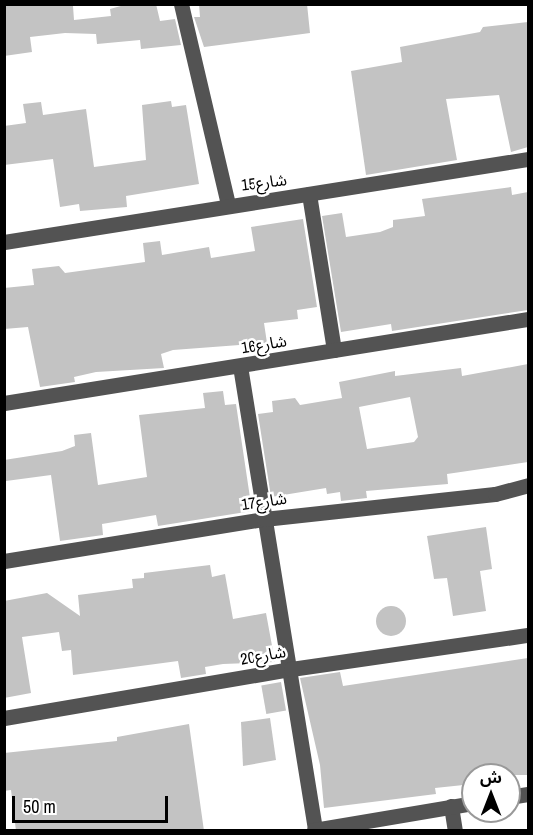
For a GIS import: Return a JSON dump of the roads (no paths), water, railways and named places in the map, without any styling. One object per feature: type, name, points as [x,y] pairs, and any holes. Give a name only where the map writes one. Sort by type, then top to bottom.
[{"type":"street","points":[[182,4],[228,204]]},
{"type":"street","name":"شارع15","points":[[4,242],[228,204],[309,194],[528,159]]},
{"type":"street","points":[[309,194],[334,350]]},
{"type":"street","name":"شارع16","points":[[4,403],[528,320]]},
{"type":"street","points":[[240,366],[291,669],[315,831],[461,805]]},
{"type":"street","name":"شارع17","points":[[4,561],[264,519],[495,494],[528,485]]},
{"type":"street","name":"شارع20","points":[[4,718],[291,669],[528,634]]},
{"type":"street","points":[[451,806],[455,831]]}]
